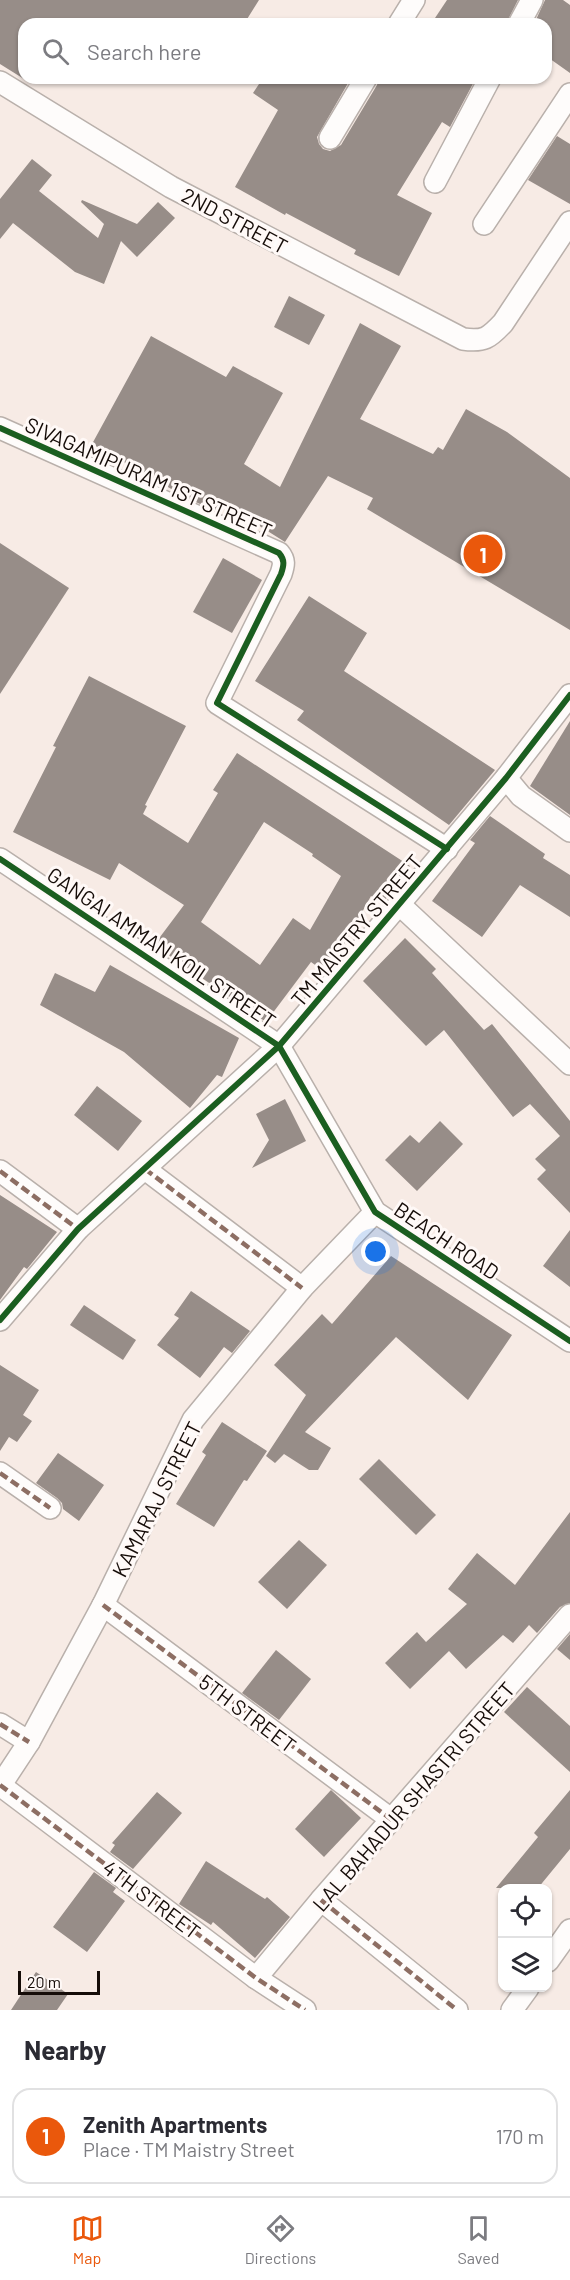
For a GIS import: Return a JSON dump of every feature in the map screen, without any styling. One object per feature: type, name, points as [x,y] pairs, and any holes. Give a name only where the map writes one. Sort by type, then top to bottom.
[{"type":"street","points":[[403,18],[414,0]]},
{"type":"street","points":[[522,18],[532,0]]},
{"type":"street","name":"2ND STREET","points":[[0,82],[171,187],[463,339],[478,341],[491,336],[504,322],[570,222]]},
{"type":"street","points":[[330,138],[362,84]]},
{"type":"street","points":[[435,182],[487,84]]},
{"type":"street","points":[[484,224],[570,94]]},
{"type":"street","name":"SIVAGAMIPURAM 1ST STREET","points":[[0,428],[279,553],[283,558],[284,566],[281,574],[217,703],[447,849]]},
{"type":"street","name":"TM MAISTRY STREET","points":[[279,1046],[506,778],[570,695]]},
{"type":"street","points":[[506,778],[521,796],[570,831]]},
{"type":"street","name":"GANGAI AMMAN KOIL STREET","points":[[0,859],[279,1046],[78,1229],[0,1320]]},
{"type":"street","points":[[399,904],[570,1064]]},
{"type":"street","name":"BEACH ROAD","points":[[279,1046],[375,1212],[570,1341]]},
{"type":"street","points":[[145,1169],[302,1288]]},
{"type":"street","points":[[0,1171],[78,1229]]},
{"type":"street","name":"KAMARAJ STREET","points":[[0,1785],[29,1742],[103,1605],[194,1420],[302,1288],[375,1212]]},
{"type":"street","points":[[0,1473],[50,1508]]},
{"type":"street","name":"5TH STREET","points":[[103,1605],[392,1820]]},
{"type":"street","name":"LAL BAHADUR SHASTRI STREET","points":[[256,1978],[321,1900],[570,1615]]},
{"type":"street","points":[[0,1724],[29,1742]]},
{"type":"street","name":"4TH STREET","points":[[0,1785],[256,1978],[305,2010]]},
{"type":"street","points":[[321,1900],[458,2010]]},
{"type":"street","points":[[552,1955],[570,1930]]},
{"type":"street","points":[[512,2010],[525,1992]]},
{"type":"building","points":[[0,0],[259,0],[248,18],[18,18],[18,75],[0,64]]},
{"type":"building","points":[[447,0],[518,0],[509,18],[435,18]]},
{"type":"building","points":[[545,0],[563,0],[570,5],[570,73],[552,60],[552,18],[537,18]]},
{"type":"building","points":[[259,84],[348,84],[317,137],[323,149],[330,151],[341,145],[377,84],[473,84],[450,127],[442,122],[397,195],[432,213],[399,276],[354,254],[356,250],[235,187],[278,110],[253,93]]},
{"type":"building","points":[[557,136],[570,144],[570,204],[528,180]]},
{"type":"building","points":[[32,159],[52,175],[39,191],[98,238],[104,224],[81,202],[82,200],[137,224],[158,202],[175,218],[137,257],[121,241],[104,284],[75,272],[13,223],[0,239],[0,199]]},
{"type":"building","points":[[289,296],[325,315],[309,345],[274,327]]},
{"type":"building","points":[[360,323],[401,346],[360,419],[433,454],[438,447],[443,450],[466,409],[507,432],[570,478],[570,630],[367,509],[373,498],[328,476],[285,542],[223,503],[218,512],[189,499],[92,444],[151,336],[226,377],[233,366],[283,393],[244,464],[280,487]]},
{"type":"building","points":[[0,543],[69,588],[0,694]]},
{"type":"building","points":[[223,558],[262,580],[232,633],[193,612]]},
{"type":"building","points":[[309,596],[367,633],[344,671],[495,770],[449,825],[297,720],[304,711],[255,681]]},
{"type":"building","points":[[89,676],[186,726],[145,805],[147,806],[143,814],[188,843],[218,793],[213,790],[237,753],[410,866],[383,903],[371,896],[340,952],[325,972],[311,962],[266,1022],[154,945],[184,905],[119,863],[110,880],[13,832],[56,747],[53,746]],"holes":[[[264,822],[313,854],[312,856],[341,876],[310,930],[293,918],[260,965],[201,922]]]},
{"type":"building","points":[[570,721],[570,815],[530,786]]},
{"type":"building","points":[[490,816],[545,854],[543,858],[570,875],[570,917],[520,885],[482,937],[432,901],[475,843],[470,840]]},
{"type":"building","points":[[405,938],[436,969],[432,973],[484,1030],[492,1024],[570,1121],[570,1213],[537,1179],[546,1170],[535,1159],[560,1136],[530,1104],[513,1117],[444,1030],[426,1046],[363,981]]},
{"type":"building","points":[[110,965],[239,1038],[222,1077],[217,1075],[190,1108],[124,1052],[40,1005],[55,973],[95,992]]},
{"type":"building","points":[[97,1086],[142,1121],[118,1151],[74,1115]]},
{"type":"building","points":[[285,1099],[306,1141],[252,1168],[269,1140],[256,1114]]},
{"type":"building","points":[[440,1121],[463,1144],[417,1191],[385,1160],[410,1135],[419,1143]]},
{"type":"building","points":[[0,1195],[57,1232],[27,1269],[24,1267],[0,1300]]},
{"type":"building","points":[[570,1230],[570,1287],[543,1266]]},
{"type":"building","points":[[391,1256],[512,1335],[468,1400],[396,1337],[305,1432],[331,1448],[318,1470],[309,1470],[284,1454],[275,1463],[266,1456],[306,1395],[274,1365],[322,1314],[332,1324]]},
{"type":"building","points":[[191,1291],[250,1331],[232,1353],[224,1347],[200,1378],[157,1345],[179,1318],[174,1315]]},
{"type":"building","points":[[84,1305],[136,1340],[123,1360],[70,1325]]},
{"type":"building","points":[[0,1365],[39,1390],[23,1415],[32,1421],[17,1442],[9,1437],[0,1451]]},
{"type":"building","points":[[222,1422],[267,1451],[247,1481],[244,1480],[214,1527],[176,1504],[206,1455],[202,1452]]},
{"type":"building","points":[[58,1453],[104,1485],[79,1521],[63,1509],[62,1503],[57,1498],[36,1483]]},
{"type":"building","points":[[379,1459],[436,1515],[416,1535],[359,1479]]},
{"type":"building","points":[[570,1512],[570,1603],[560,1607],[537,1633],[529,1625],[513,1643],[503,1635],[466,1669],[449,1651],[410,1689],[385,1663],[417,1632],[426,1642],[467,1604],[448,1589],[477,1553],[515,1585]]},
{"type":"building","points":[[299,1540],[327,1565],[287,1609],[258,1582]]},
{"type":"building","points":[[570,1634],[570,1660],[557,1649]]},
{"type":"building","points":[[276,1650],[311,1679],[279,1720],[242,1693]]},
{"type":"building","points":[[527,1687],[570,1726],[570,1772],[504,1712]]},
{"type":"building","points":[[331,1790],[361,1818],[324,1857],[295,1829]]},
{"type":"building","points":[[570,1790],[570,1849],[541,1884],[499,1884],[538,1837],[534,1833]]},
{"type":"building","points":[[157,1792],[182,1813],[133,1869],[110,1852],[115,1845],[112,1843]]},
{"type":"building","points":[[206,1861],[265,1899],[267,1897],[290,1917],[255,1958],[213,1922],[211,1925],[179,1904]]},
{"type":"building","points":[[94,1872],[116,1888],[113,1892],[125,1901],[87,1952],[53,1927]]},
{"type":"building","points":[[36,1972],[68,1994],[57,2010],[11,2010]]},
{"type":"marked path","points":[[145,1169],[302,1288]]},
{"type":"marked path","points":[[0,1171],[78,1229]]},
{"type":"marked path","points":[[0,1473],[50,1508]]},
{"type":"marked path","points":[[103,1605],[392,1820]]},
{"type":"marked path","points":[[0,1724],[29,1742]]},
{"type":"marked path","points":[[0,1785],[256,1978],[305,2010]]},
{"type":"marked path","points":[[321,1900],[457,2010]]},
{"type":"cycle path","points":[[0,428],[279,553],[283,563],[281,574],[217,703],[447,849]]},
{"type":"cycle path","points":[[0,1320],[78,1229],[279,1046],[506,778],[570,695]]},
{"type":"cycle path","points":[[0,859],[279,1046],[375,1212],[570,1341]]},
{"type":"place","name":"Zenith Apartments","points":[[483,554]]}]
